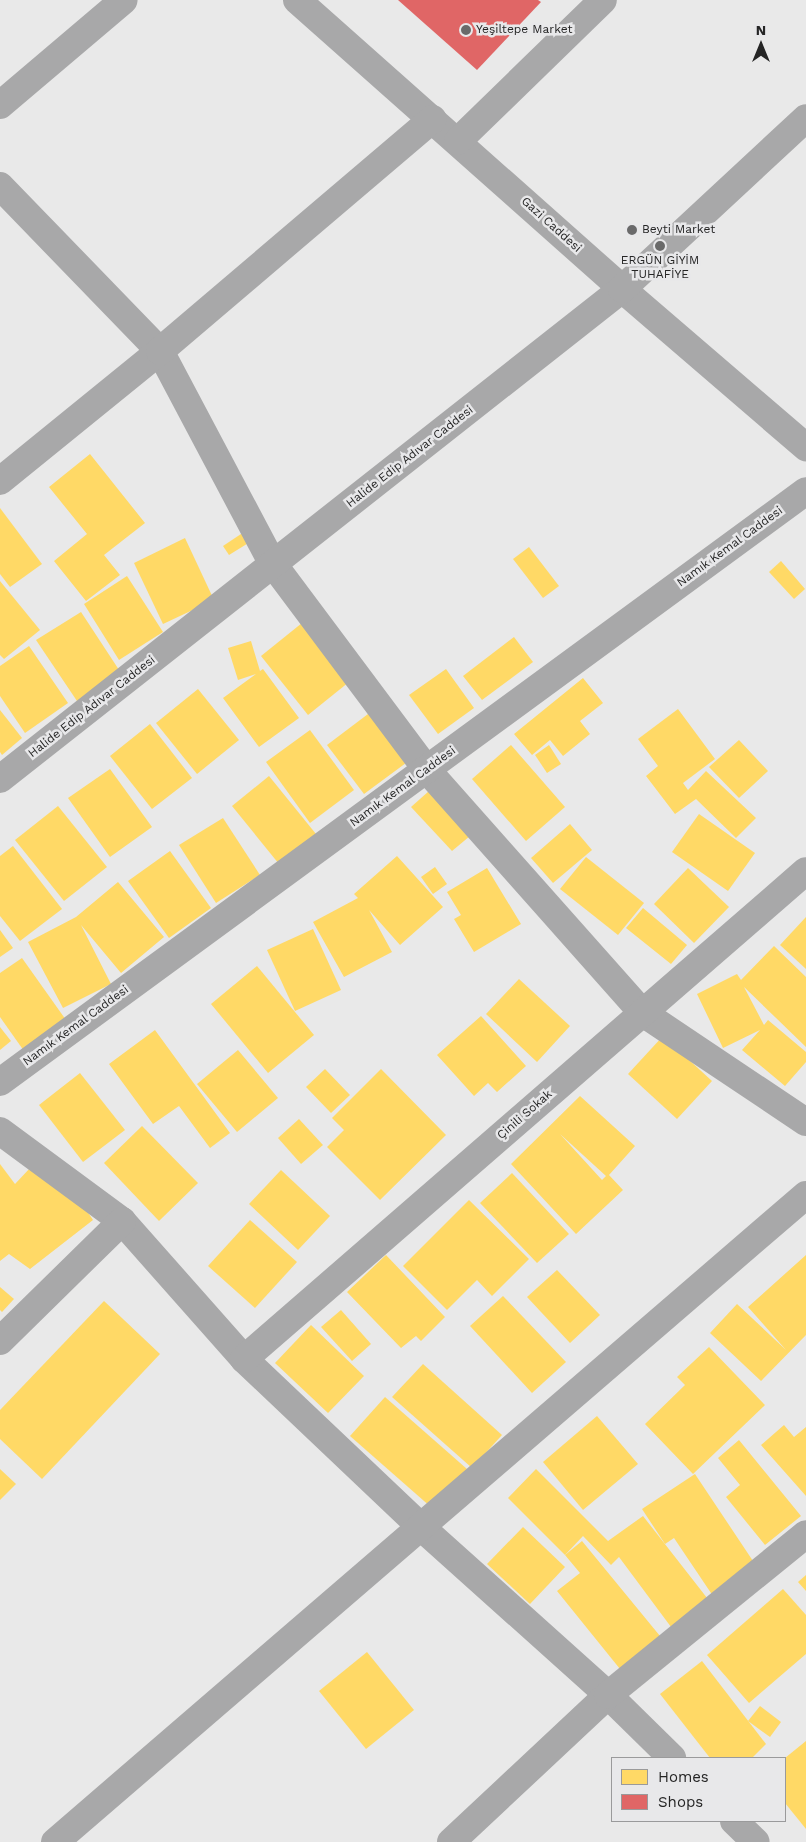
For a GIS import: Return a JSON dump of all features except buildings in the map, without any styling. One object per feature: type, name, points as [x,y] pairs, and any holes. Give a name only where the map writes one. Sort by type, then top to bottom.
[{"type":"street","points":[[0,105],[124,0]]},
{"type":"street","name":"Gazi Caddesi","points":[[298,0],[458,141],[622,290],[806,447]]},
{"type":"street","points":[[458,141],[603,0]]},
{"type":"street","name":"Halide Edip Adıvar Caddesi","points":[[0,779],[622,290],[806,118]]},
{"type":"street","points":[[0,481],[160,351],[433,119]]},
{"type":"street","points":[[0,186],[160,351],[273,564],[427,770],[643,1014],[806,1122]]},
{"type":"street","name":"Namık Kemal Caddesi","points":[[0,1082],[806,491]]},
{"type":"street","name":"Çinili Sokak","points":[[244,1359],[806,871]]},
{"type":"street","points":[[0,1130],[122,1221],[244,1359],[420,1528],[608,1695],[671,1757]]},
{"type":"street","points":[[55,1842],[806,1195]]},
{"type":"street","points":[[0,1341],[122,1221]]},
{"type":"street","points":[[452,1842],[608,1695],[806,1534]]},
{"type":"street","points":[[735,1822],[756,1842]]},
{"type":"place","name":"Yeşiltepe Market","points":[[466,30]]},
{"type":"place","name":"Beyti Market","points":[[632,230]]},
{"type":"place","name":"ERGÜN GİYİM TUHAFİYE","points":[[660,246]]}]
